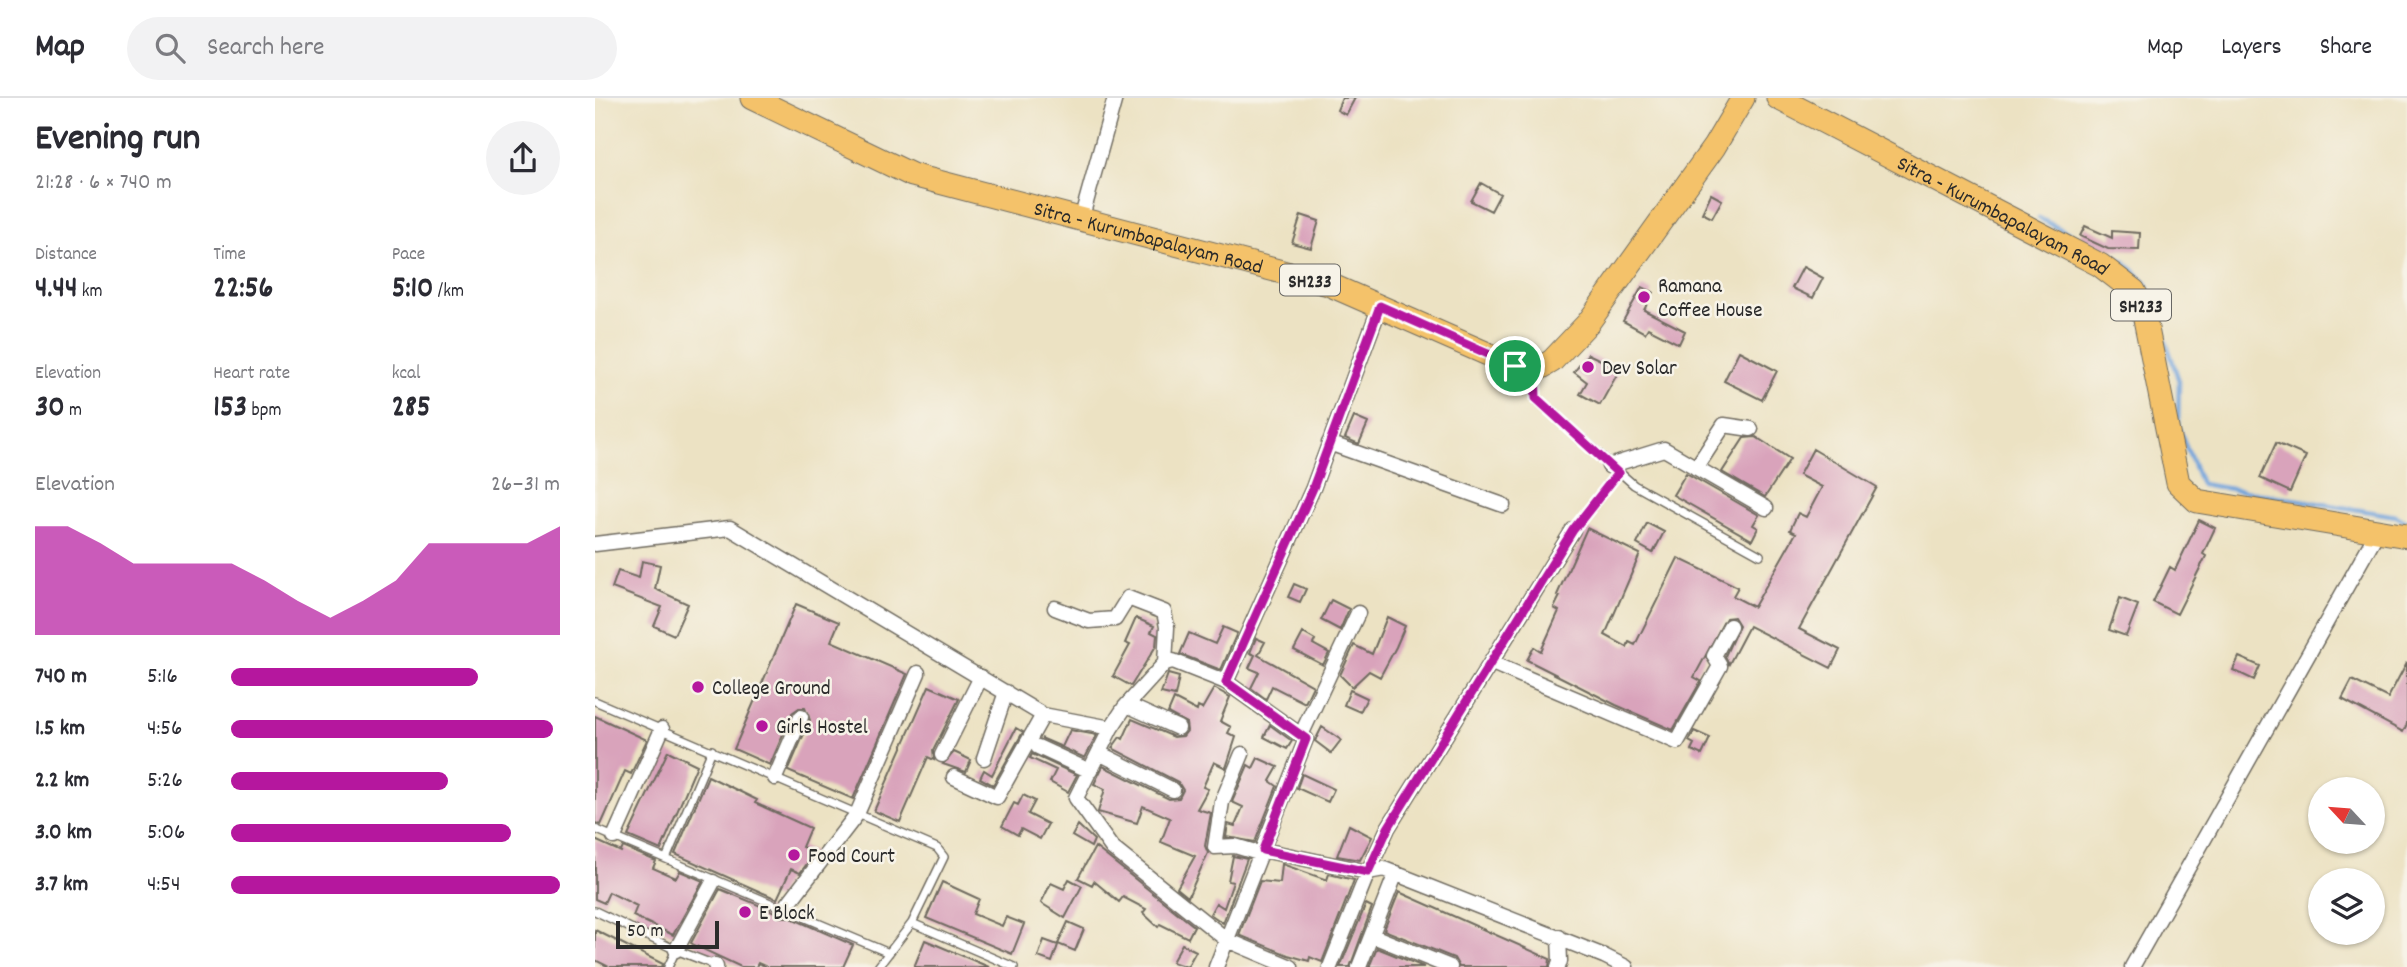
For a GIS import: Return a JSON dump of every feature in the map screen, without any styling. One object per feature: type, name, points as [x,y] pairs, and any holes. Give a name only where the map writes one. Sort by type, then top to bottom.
[{"type":"main road","name":"Sitra - Kurumbapalayam Road","points":[[752,98],[912,175],[1328,284],[1515,366],[1535,371]]},
{"type":"main road","points":[[1535,371],[1552,362],[1588,323],[1714,147],[1743,98]]},
{"type":"main road","name":"Sitra - Kurumbapalayam Road","points":[[1778,98],[2100,265],[2134,291],[2150,331],[2178,483],[2197,501],[2243,511],[2379,529],[2407,536]]},
{"type":"street","points":[[1081,220],[1115,98]]},
{"type":"street","points":[[1226,682],[1313,488],[1380,306]]},
{"type":"street","points":[[1696,468],[1724,425],[1751,429]]},
{"type":"street","points":[[1329,443],[1503,505]]},
{"type":"street","points":[[1614,470],[1664,449],[1766,508]]},
{"type":"street","points":[[595,544],[730,528],[1043,715],[1111,728]]},
{"type":"street","points":[[2132,967],[2379,529]]},
{"type":"street","points":[[1330,967],[1388,828],[1573,530]]},
{"type":"street","points":[[1055,608],[1090,621],[1115,619],[1128,598],[1164,612],[1167,627],[1165,663]]},
{"type":"street","points":[[1302,733],[1358,613]]},
{"type":"street","points":[[1492,663],[1677,742],[1720,666],[1714,656],[1730,626]]},
{"type":"street","points":[[1216,967],[1227,940],[1262,852],[1306,739],[1302,733],[1226,682],[1173,661],[1165,663],[1127,705],[1111,728],[1076,798],[1112,848],[1227,940],[1291,967]]},
{"type":"street","points":[[784,909],[857,814],[918,673]]},
{"type":"street","points":[[942,755],[981,677]]},
{"type":"street","points":[[984,758],[1006,692]]},
{"type":"street","points":[[1127,705],[1178,728]]},
{"type":"street","points":[[954,777],[997,797],[1043,715]]},
{"type":"street","points":[[775,778],[801,717]]},
{"type":"street","points":[[614,837],[662,729]]},
{"type":"street","points":[[1038,747],[1090,771]]},
{"type":"street","points":[[1098,753],[1173,790]]},
{"type":"street","points":[[1242,754],[1222,802],[1215,847],[1235,846],[1368,872],[1384,869],[1559,937],[1626,967]]},
{"type":"street","points":[[1359,967],[1396,873]]},
{"type":"street","points":[[676,950],[713,881]]},
{"type":"street","points":[[1373,936],[1450,967]]},
{"type":"street","points":[[1558,967],[1559,937]]},
{"type":"lane","points":[[1535,371],[1536,398],[1614,470],[1761,555]]},
{"type":"lane","points":[[1573,530],[1614,470]]},
{"type":"lane","points":[[595,701],[942,852],[944,857],[912,923],[879,967]]},
{"type":"lane","points":[[666,859],[712,750]]},
{"type":"lane","points":[[595,829],[889,953]]},
{"type":"lane","points":[[595,911],[717,967]]},
{"type":"lane","points":[[912,923],[1014,967]]},
{"type":"lane","points":[[668,967],[676,950]]},
{"type":"building","points":[[1342,98],[1355,98],[1346,115],[1337,110]]},
{"type":"building","points":[[1481,183],[1500,194],[1491,211],[1471,201]]},
{"type":"building","points":[[1711,194],[1722,200],[1712,218],[1702,213]]},
{"type":"building","points":[[1301,215],[1319,221],[1311,248],[1292,243]]},
{"type":"building","points":[[2085,226],[2112,238],[2112,231],[2140,233],[2139,250],[2108,249],[2080,236]]},
{"type":"building","points":[[1803,267],[1823,278],[1813,298],[1792,288]]},
{"type":"building","points":[[1642,287],[1653,292],[1644,310],[1685,331],[1679,344],[1648,328],[1645,333],[1623,321]]},
{"type":"building","points":[[1739,351],[1777,371],[1762,400],[1724,381]]},
{"type":"building","points":[[1588,354],[1620,369],[1600,405],[1580,394],[1587,382],[1574,372]]},
{"type":"building","points":[[1354,417],[1368,423],[1359,444],[1345,438]]},
{"type":"building","points":[[1756,437],[1790,459],[1765,497],[1722,472],[1744,438]]},
{"type":"building","points":[[2276,443],[2306,456],[2290,492],[2260,478]]},
{"type":"building","points":[[1813,449],[1877,487],[1799,629],[1840,650],[1831,668],[1749,626],[1729,664],[1725,656],[1739,625],[1734,617],[1726,618],[1694,677],[1701,681],[1673,730],[1527,660],[1534,647],[1541,651],[1559,611],[1554,608],[1560,596],[1557,595],[1587,528],[1640,554],[1605,635],[1627,647],[1629,642],[1635,645],[1678,558],[1738,587],[1733,596],[1754,607],[1796,533],[1790,530],[1798,513],[1806,517],[1822,487],[1799,475]]},
{"type":"building","points":[[1686,473],[1759,515],[1753,525],[1758,528],[1752,540],[1673,495]]},
{"type":"building","points":[[2199,520],[2215,528],[2203,554],[2206,556],[2177,614],[2153,602],[2170,567],[2175,570]]},
{"type":"building","points":[[1647,523],[1664,532],[1653,553],[1637,544]]},
{"type":"building","points":[[642,561],[660,565],[655,589],[688,604],[674,635],[654,626],[662,607],[612,588],[618,571],[639,578]]},
{"type":"building","points":[[1294,584],[1306,589],[1300,602],[1288,597]]},
{"type":"building","points":[[2120,598],[2138,605],[2126,636],[2109,630]]},
{"type":"building","points":[[1331,600],[1349,609],[1340,630],[1321,620]]},
{"type":"building","points":[[796,604],[839,622],[831,641],[907,674],[853,799],[788,771],[810,720],[805,708],[799,708],[792,713],[770,765],[734,749]]},
{"type":"building","points":[[1387,617],[1405,626],[1396,647],[1380,677],[1369,671],[1352,687],[1340,675],[1354,645],[1372,654]]},
{"type":"building","points":[[1136,618],[1154,626],[1151,632],[1157,635],[1156,646],[1131,686],[1113,676],[1130,645],[1125,643]]},
{"type":"building","points":[[1223,627],[1237,633],[1221,670],[1180,654],[1189,633],[1215,644]]},
{"type":"building","points":[[1303,633],[1315,640],[1313,644],[1329,653],[1323,665],[1294,650]]},
{"type":"building","points":[[1256,638],[1265,642],[1258,655],[1313,686],[1305,703],[1272,686],[1266,699],[1251,688],[1259,672],[1249,668],[1255,655],[1250,653]]},
{"type":"building","points":[[2239,657],[2260,666],[2254,680],[2233,670]]},
{"type":"building","points":[[2407,662],[2407,724],[2403,732],[2342,699],[2352,680],[2388,698]]},
{"type":"building","points":[[1168,674],[1179,677],[1175,696],[1161,693]]},
{"type":"building","points":[[929,686],[959,699],[933,751],[934,760],[928,757],[900,822],[874,811]]},
{"type":"building","points":[[1214,688],[1230,697],[1220,721],[1231,727],[1228,733],[1236,737],[1226,768],[1214,762],[1203,787],[1208,789],[1197,809],[1211,813],[1205,846],[1208,853],[1188,897],[1177,888],[1195,856],[1161,842],[1170,818],[1143,806],[1137,823],[1098,812],[1105,789],[1094,784],[1103,766],[1169,799],[1179,798],[1183,790],[1178,782],[1112,748],[1120,737],[1123,739],[1132,719],[1174,737],[1183,736],[1187,731],[1186,723],[1168,713],[1174,699],[1197,711],[1198,707],[1202,709]]},
{"type":"building","points":[[1350,690],[1367,698],[1360,712],[1344,705]]},
{"type":"building","points":[[595,716],[647,740],[631,774],[625,771],[601,825],[595,823]]},
{"type":"building","points":[[1270,725],[1292,741],[1287,749],[1264,737]]},
{"type":"building","points":[[1322,727],[1341,740],[1331,753],[1315,741]]},
{"type":"building","points":[[1016,728],[1023,732],[993,785],[980,778],[984,770],[992,775]]},
{"type":"building","points":[[1070,730],[1097,735],[1085,758],[1041,738],[1062,747]]},
{"type":"building","points":[[1694,731],[1710,738],[1702,755],[1691,750],[1694,744],[1689,741]]},
{"type":"building","points":[[668,751],[697,765],[661,850],[628,836]]},
{"type":"building","points":[[954,752],[971,760],[966,772],[943,764]]},
{"type":"building","points":[[1032,754],[1077,775],[1068,792],[1050,782],[1056,770],[1030,758]]},
{"type":"building","points":[[1258,758],[1278,767],[1270,781],[1277,786],[1255,842],[1226,837],[1228,824],[1235,826],[1243,807],[1232,802],[1248,765],[1253,768]]},
{"type":"building","points":[[1302,774],[1334,789],[1328,802],[1297,788]]},
{"type":"building","points":[[708,776],[757,800],[755,803],[810,828],[802,847],[815,853],[800,873],[791,869],[777,899],[675,854]]},
{"type":"building","points":[[1023,795],[1035,801],[1028,814],[1048,824],[1040,839],[1021,829],[1018,835],[1002,826],[1014,803],[1018,805]]},
{"type":"building","points":[[1078,825],[1094,840],[1091,847],[1072,836]]},
{"type":"building","points":[[1349,825],[1372,837],[1360,860],[1337,856]]},
{"type":"building","points":[[595,840],[621,852],[623,847],[656,861],[653,868],[676,878],[680,871],[703,881],[673,935],[633,916],[637,906],[609,892],[604,903],[595,899]]},
{"type":"building","points":[[1095,847],[1194,926],[1188,938],[1160,924],[1158,927],[1143,913],[1146,909],[1123,897],[1119,902],[1094,881],[1092,885],[1078,878]]},
{"type":"building","points":[[1233,856],[1247,859],[1223,923],[1210,914],[1216,903],[1224,908],[1233,882],[1228,881]]},
{"type":"building","points":[[1282,864],[1327,880],[1329,874],[1354,880],[1322,962],[1310,957],[1309,961],[1288,955],[1239,935],[1260,881],[1280,883]]},
{"type":"building","points":[[1069,879],[1082,886],[1065,918],[1041,903],[1051,883],[1064,889]]},
{"type":"building","points":[[942,882],[979,899],[973,914],[1002,926],[1006,917],[1024,924],[1012,954],[926,918]]},
{"type":"building","points":[[720,889],[775,912],[779,917],[789,917],[853,945],[843,967],[767,967],[758,963],[756,967],[741,967],[694,945],[691,943]]},
{"type":"building","points":[[1399,892],[1550,959],[1549,967],[1459,967],[1454,958],[1384,930]]},
{"type":"building","points":[[1366,904],[1372,907],[1350,967],[1340,967]]},
{"type":"building","points":[[1068,922],[1084,929],[1075,951],[1058,944]]},
{"type":"building","points":[[595,930],[663,964],[662,967],[609,967],[595,960]]},
{"type":"building","points":[[925,940],[989,967],[914,967]]},
{"type":"building","points":[[1044,940],[1058,945],[1052,962],[1038,957]]},
{"type":"building","points":[[1182,944],[1196,951],[1187,967],[1172,962]]},
{"type":"building","points":[[1377,948],[1424,967],[1369,967]]},
{"type":"waterway","points":[[2039,218],[2125,262],[2147,284],[2179,381],[2178,426],[2201,484],[2396,516],[2407,522]]},
{"type":"place","name":"Ramana Coffee House","points":[[1644,297]]},
{"type":"place","name":"Dev Solar","points":[[1588,367]]},
{"type":"place","name":"College Ground","points":[[698,687]]},
{"type":"place","name":"Girls Hostel","points":[[762,726]]},
{"type":"place","name":"Food Court","points":[[794,855]]},
{"type":"place","name":"E Block","points":[[745,912]]},
{"type":"route","points":[[1380,306],[1515,366],[1535,371],[1536,398],[1618,473],[1573,530],[1388,828],[1368,872],[1263,850],[1306,739],[1302,733],[1226,682],[1313,488],[1380,306]]}]
